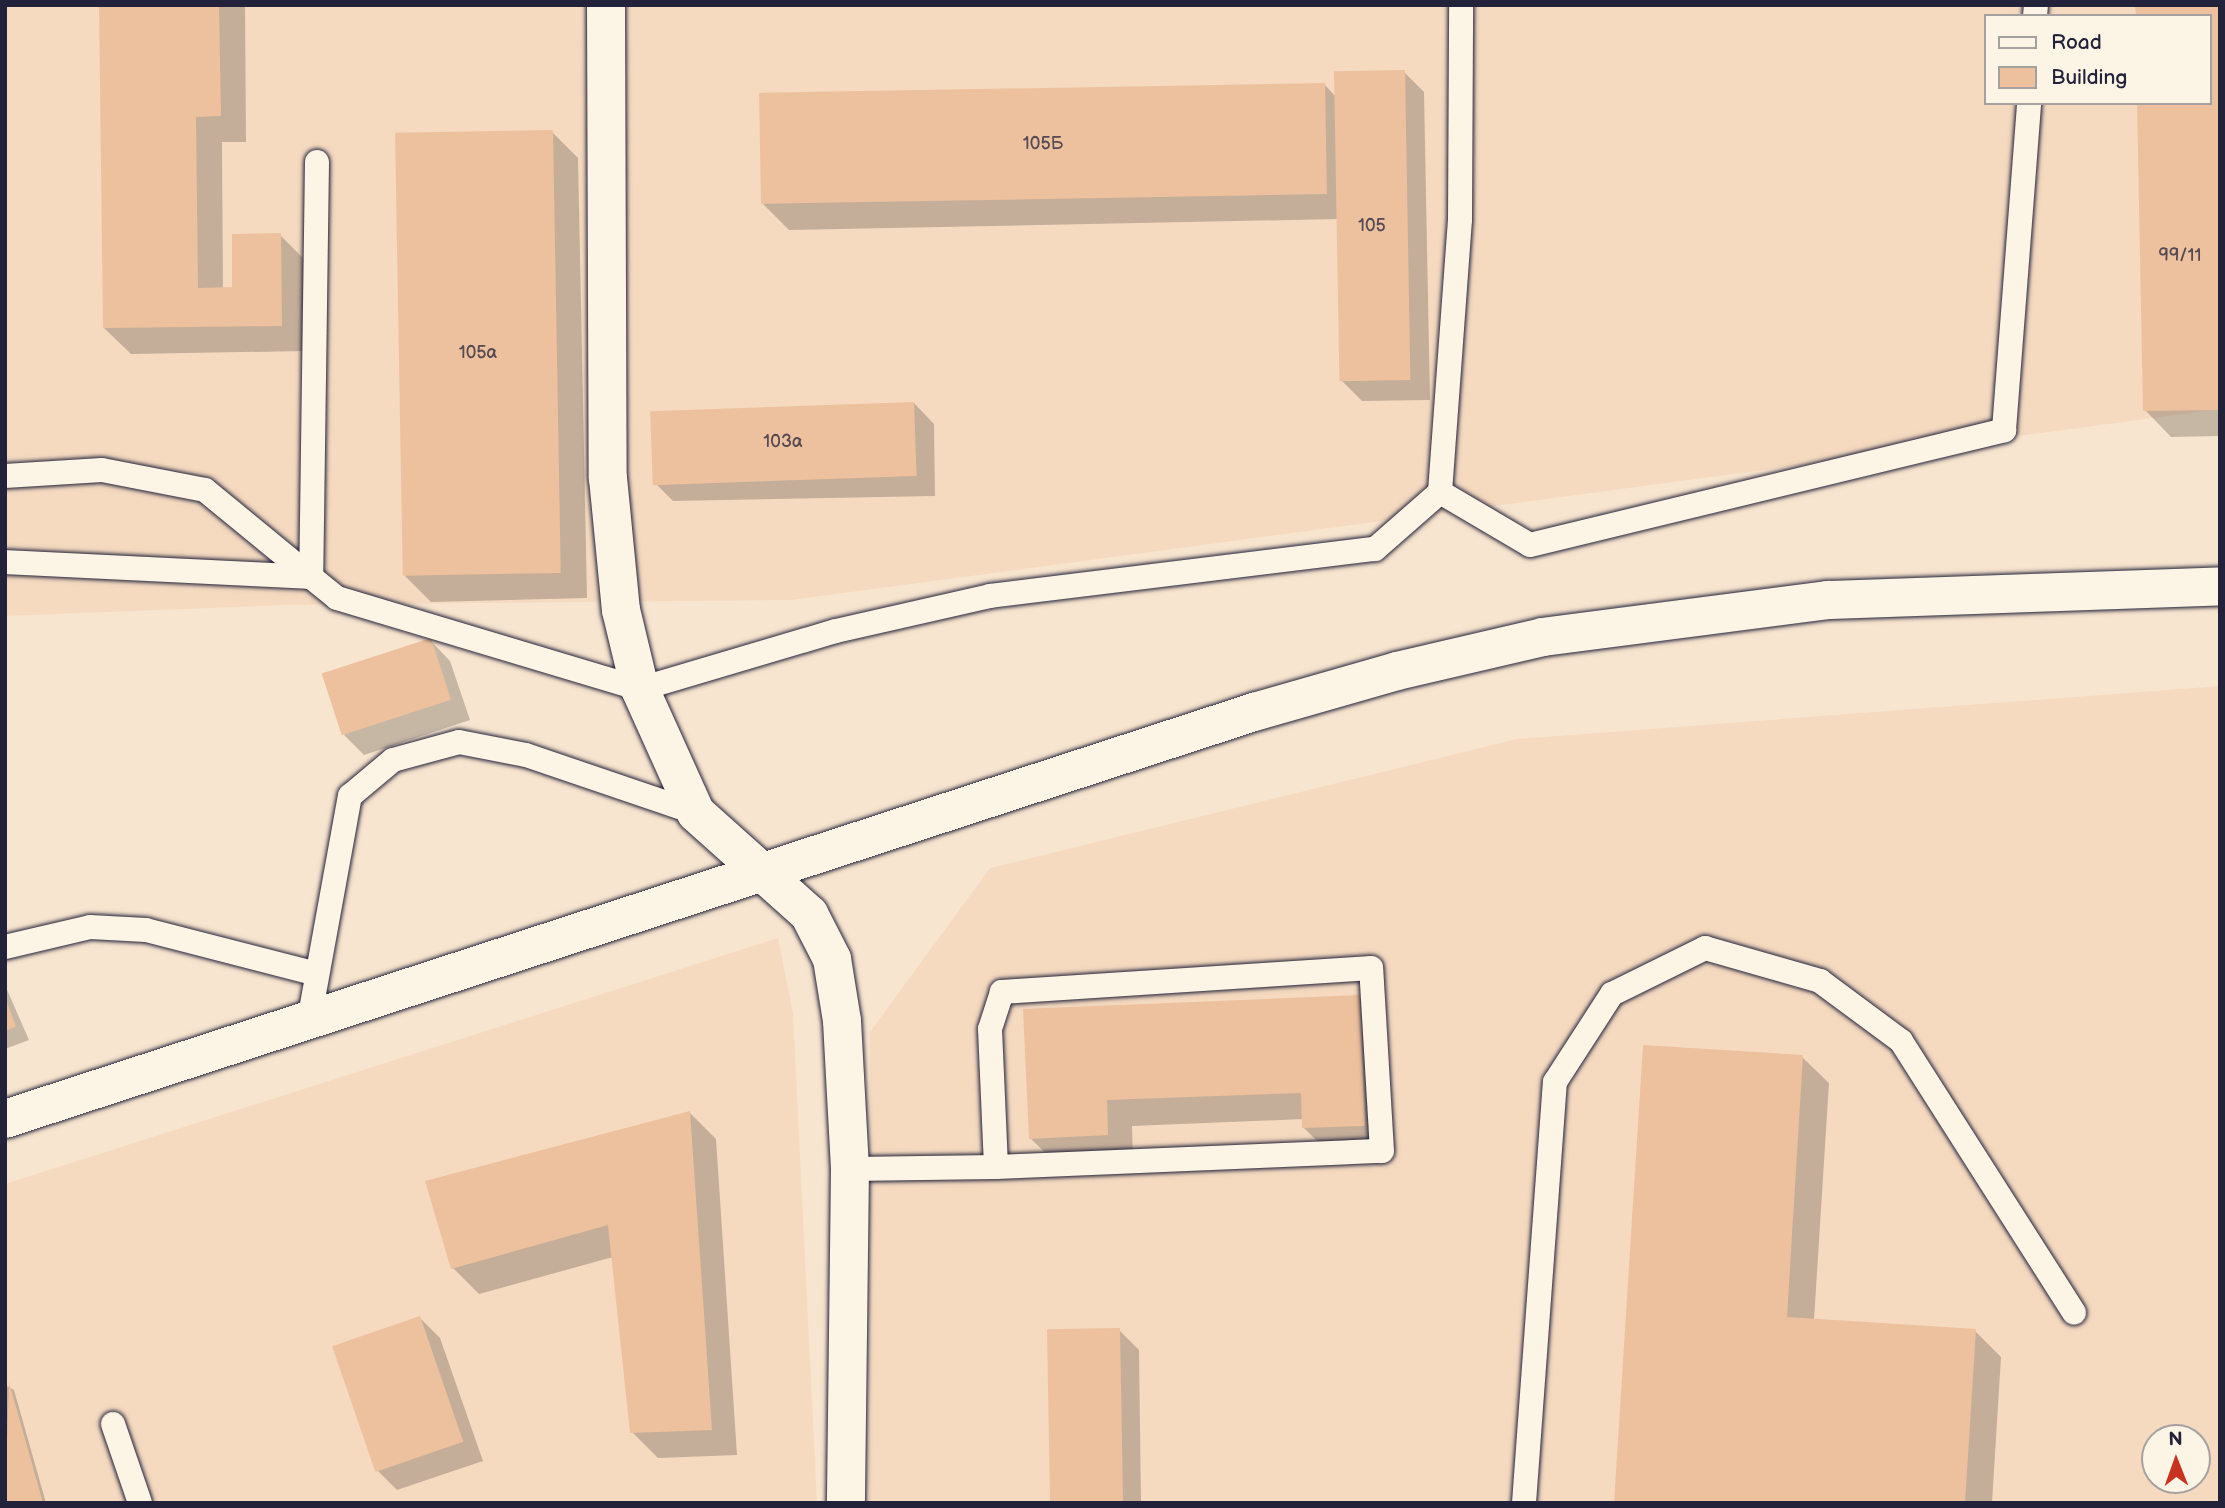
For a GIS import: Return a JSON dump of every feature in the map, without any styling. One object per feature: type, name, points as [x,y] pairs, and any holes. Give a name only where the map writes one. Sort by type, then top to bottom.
[{"type":"main road","points":[[606,5],[608,478],[621,610],[640,689],[696,813],[809,914],[832,959],[842,1021],[850,1169],[846,1503]]},
{"type":"main road","points":[[5,1119],[766,874],[1267,708],[1543,637],[1670,618],[1828,600],[2220,586]]},
{"type":"lane","points":[[5,476],[102,470],[205,489],[337,598],[640,689],[836,631],[990,596],[1375,549],[1440,492],[1460,220],[1461,5]]},
{"type":"lane","points":[[1440,492],[1530,545],[2004,430],[2029,105]]},
{"type":"lane","points":[[311,577],[317,162]]},
{"type":"lane","points":[[5,562],[311,577]]},
{"type":"lane","points":[[309,1021],[314,973],[350,796],[393,760],[459,742],[526,755],[696,813]]},
{"type":"lane","points":[[5,947],[90,927],[146,930],[314,973]]},
{"type":"lane","points":[[1524,1503],[1555,1082],[1612,994],[1705,948],[1820,981],[1901,1041],[2074,1313]]},
{"type":"lane","points":[[850,1169],[996,1167],[1382,1151],[1371,968],[1002,992],[990,1029],[996,1167]]},
{"type":"lane","points":[[113,1424],[140,1503]]},
{"type":"shaded area","points":[[5,5],[2220,5],[2220,409],[791,600],[286,605],[5,616]]},
{"type":"shaded area","points":[[2220,686],[2220,1503],[869,1503],[870,1032],[990,868],[1517,739]]},
{"type":"shaded area","points":[[778,938],[793,1013],[817,1503],[5,1503],[5,1184]]},
{"type":"building","points":[[99,5],[219,5],[221,116],[196,117],[198,288],[232,287],[232,234],[281,233],[282,326],[103,328]]},
{"type":"building","points":[[2135,5],[2220,5],[2220,410],[2143,411],[2137,105],[2211,105],[2211,14],[2136,14]]},
{"type":"building","points":[[1405,70],[1410,380],[1339,381],[1334,71]]},
{"type":"building","points":[[1325,83],[1327,194],[761,204],[759,93]]},
{"type":"building","points":[[553,130],[561,573],[403,576],[395,133]]},
{"type":"building","points":[[914,402],[917,476],[653,485],[650,411]]},
{"type":"building","points":[[431,638],[451,700],[342,735],[322,674]]},
{"type":"building","points":[[1360,995],[1365,1126],[1302,1128],[1301,1093],[1107,1100],[1108,1135],[1029,1139],[1023,1009]]},
{"type":"building","points":[[5,997],[16,1027],[5,1031]]},
{"type":"building","points":[[1643,1045],[1803,1055],[1787,1317],[1976,1329],[1965,1503],[1614,1503]]},
{"type":"building","points":[[690,1111],[712,1430],[630,1433],[608,1225],[451,1269],[425,1181]]},
{"type":"building","points":[[420,1316],[463,1442],[375,1472],[332,1346]]},
{"type":"building","points":[[1120,1328],[1123,1503],[1050,1503],[1047,1329]]},
{"type":"building","points":[[9,1382],[43,1503],[5,1503]]}]
